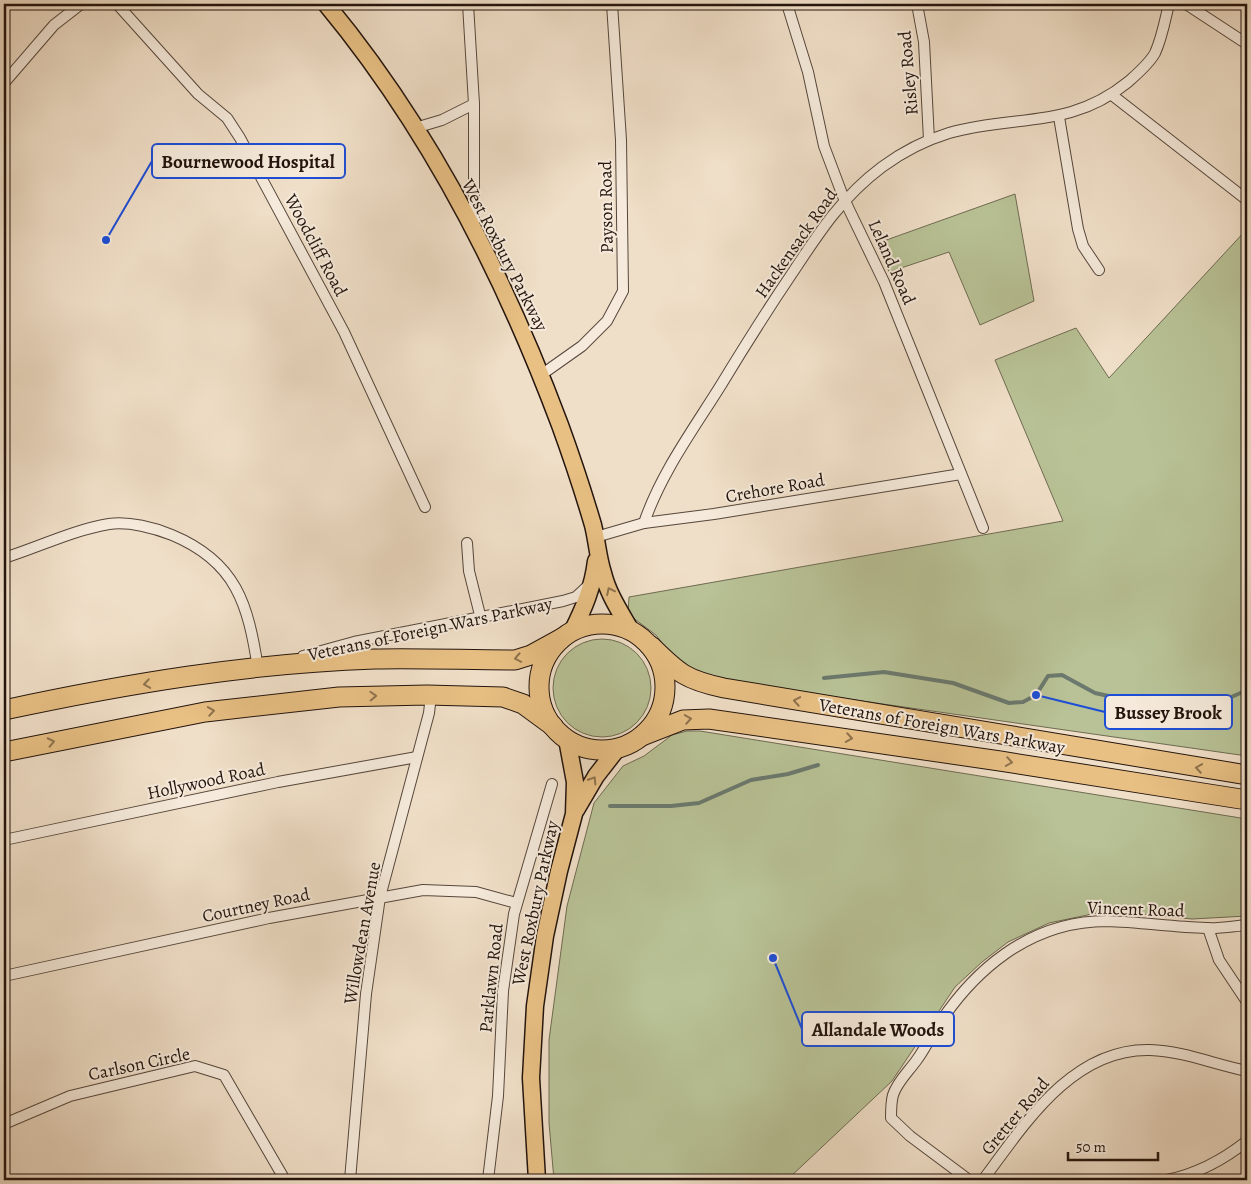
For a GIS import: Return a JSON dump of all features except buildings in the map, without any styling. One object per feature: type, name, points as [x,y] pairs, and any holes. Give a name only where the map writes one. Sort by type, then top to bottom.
[{"type":"highway","points":[[4,752],[225,708],[331,698],[431,695],[512,699],[526,706],[567,740],[592,749],[617,748],[642,736],[657,720],[663,707],[666,693],[664,671],[651,646],[632,631],[605,624],[591,625],[567,635],[548,655],[539,680],[541,702],[552,726]]},
{"type":"highway","name":"Veterans of Foreign Wars Parkway","points":[[4,710],[85,694],[258,668],[374,660],[515,660],[531,655],[567,635]]},
{"type":"highway","name":"Veterans of Foreign Wars Parkway","points":[[651,646],[682,674],[712,685],[943,726],[1247,775]]},
{"type":"highway","name":"Veterans of Foreign Wars Parkway","points":[[642,736],[683,720],[709,719],[1247,800]]},
{"type":"main road","name":"West Roxbury Parkway","points":[[326,4],[378,72],[415,128],[474,232],[541,375],[580,482],[608,586],[632,631]]},
{"type":"main road","name":"West Roxbury Parkway","points":[[567,635],[587,603],[594,578],[596,543]]},
{"type":"main road","name":"West Roxbury Parkway","points":[[537,1180],[532,1078],[535,1006],[545,936],[574,814],[576,782],[567,740]]},
{"type":"main road","name":"West Roxbury Parkway","points":[[574,814],[596,776],[617,748]]},
{"type":"street","points":[[4,83],[54,25],[81,4]]},
{"type":"street","name":"Woodcliff Road","points":[[117,4],[198,94],[227,118],[240,138],[344,332],[425,507]]},
{"type":"street","points":[[468,4],[474,104],[474,232]]},
{"type":"street","name":"Payson Road","points":[[541,375],[582,346],[607,321],[622,291],[621,140],[612,4]]},
{"type":"street","name":"Leland Road","points":[[787,4],[808,72],[824,146],[844,199],[884,282],[983,528]]},
{"type":"street","name":"Risley Road","points":[[917,4],[924,42],[929,140]]},
{"type":"street","name":"Hackensack Road","points":[[644,523],[659,485],[773,302],[844,199],[883,167],[929,140],[950,133],[982,127],[1060,117],[1085,109],[1112,95],[1137,74],[1154,54],[1163,30],[1169,4]]},
{"type":"street","points":[[1186,4],[1247,44]]},
{"type":"street","points":[[1112,95],[1247,200]]},
{"type":"street","points":[[415,128],[442,120],[474,104]]},
{"type":"street","points":[[1060,117],[1078,229],[1083,246],[1099,270]]},
{"type":"street","name":"Crehore Road","points":[[596,543],[644,523],[714,514],[961,474]]},
{"type":"street","points":[[4,558],[82,530],[112,524],[160,530],[184,540],[197,546],[218,564],[238,592],[249,618],[258,668]]},
{"type":"street","points":[[466,543],[469,571],[480,615]]},
{"type":"street","name":"Veterans of Foreign Wars Parkway","points":[[258,668],[354,642],[576,597],[594,578]]},
{"type":"street","name":"Willowdean Avenue","points":[[350,1180],[366,994],[380,897],[429,713],[431,695]]},
{"type":"street","name":"Hollywood Road","points":[[4,840],[269,784],[416,757]]},
{"type":"street","name":"Parklawn Road","points":[[488,1180],[498,1096],[503,991],[516,903],[552,784]]},
{"type":"street","name":"Courtney Road","points":[[4,976],[269,918],[380,897],[442,889],[476,892],[516,903]]},
{"type":"street","name":"Vincent Road","points":[[969,1180],[910,1136],[891,1118],[892,1098],[896,1087],[962,992],[988,966],[1015,945],[1042,933],[1066,926],[1107,921],[1208,928],[1247,925]]},
{"type":"street","points":[[1208,928],[1219,960],[1247,1002]]},
{"type":"street","name":"Gretter Road","points":[[983,1180],[1015,1138],[1061,1085],[1085,1068],[1116,1054],[1150,1050],[1247,1071]]},
{"type":"street","name":"Carlson Circle","points":[[4,1124],[70,1096],[195,1066],[208,1068],[224,1075],[285,1180]]},
{"type":"street","points":[[1167,1180],[1205,1168],[1229,1155],[1247,1142]]},
{"type":"green space","points":[[1015,194],[1034,301],[980,325],[949,252],[889,272],[878,243]]},
{"type":"green space","points":[[1247,229],[1247,756],[701,678],[674,659],[656,635],[628,614],[629,597],[1063,521],[995,360],[1076,328],[1109,378]]},
{"type":"green space","points":[[602,639],[621,642],[637,653],[648,669],[651,688],[648,707],[637,723],[621,734],[602,737],[583,734],[567,723],[556,707],[553,688],[556,669],[567,653],[583,642]]},
{"type":"green space","points":[[687,731],[700,731],[1247,819],[1247,916],[1192,919],[1124,912],[1097,913],[1049,923],[1008,942],[982,962],[955,987],[892,1081],[787,1180],[554,1180],[549,1123],[549,1040],[567,906],[594,803],[623,766],[644,756],[672,735]]},
{"type":"waterway","points":[[824,678],[884,672],[953,683],[1009,703],[1023,702],[1036,695],[1048,676],[1062,675],[1095,693],[1122,699],[1140,708],[1178,717],[1200,717],[1209,713],[1227,699],[1247,690]]},
{"type":"waterway","points":[[610,806],[671,806],[699,803],[751,780],[788,774],[818,765]]},
{"type":"place","name":"Bournewood Hospital","points":[[106,240]]},
{"type":"place","name":"Bussey Brook","points":[[1036,695]]},
{"type":"place","name":"Allandale Woods","points":[[773,958]]}]
